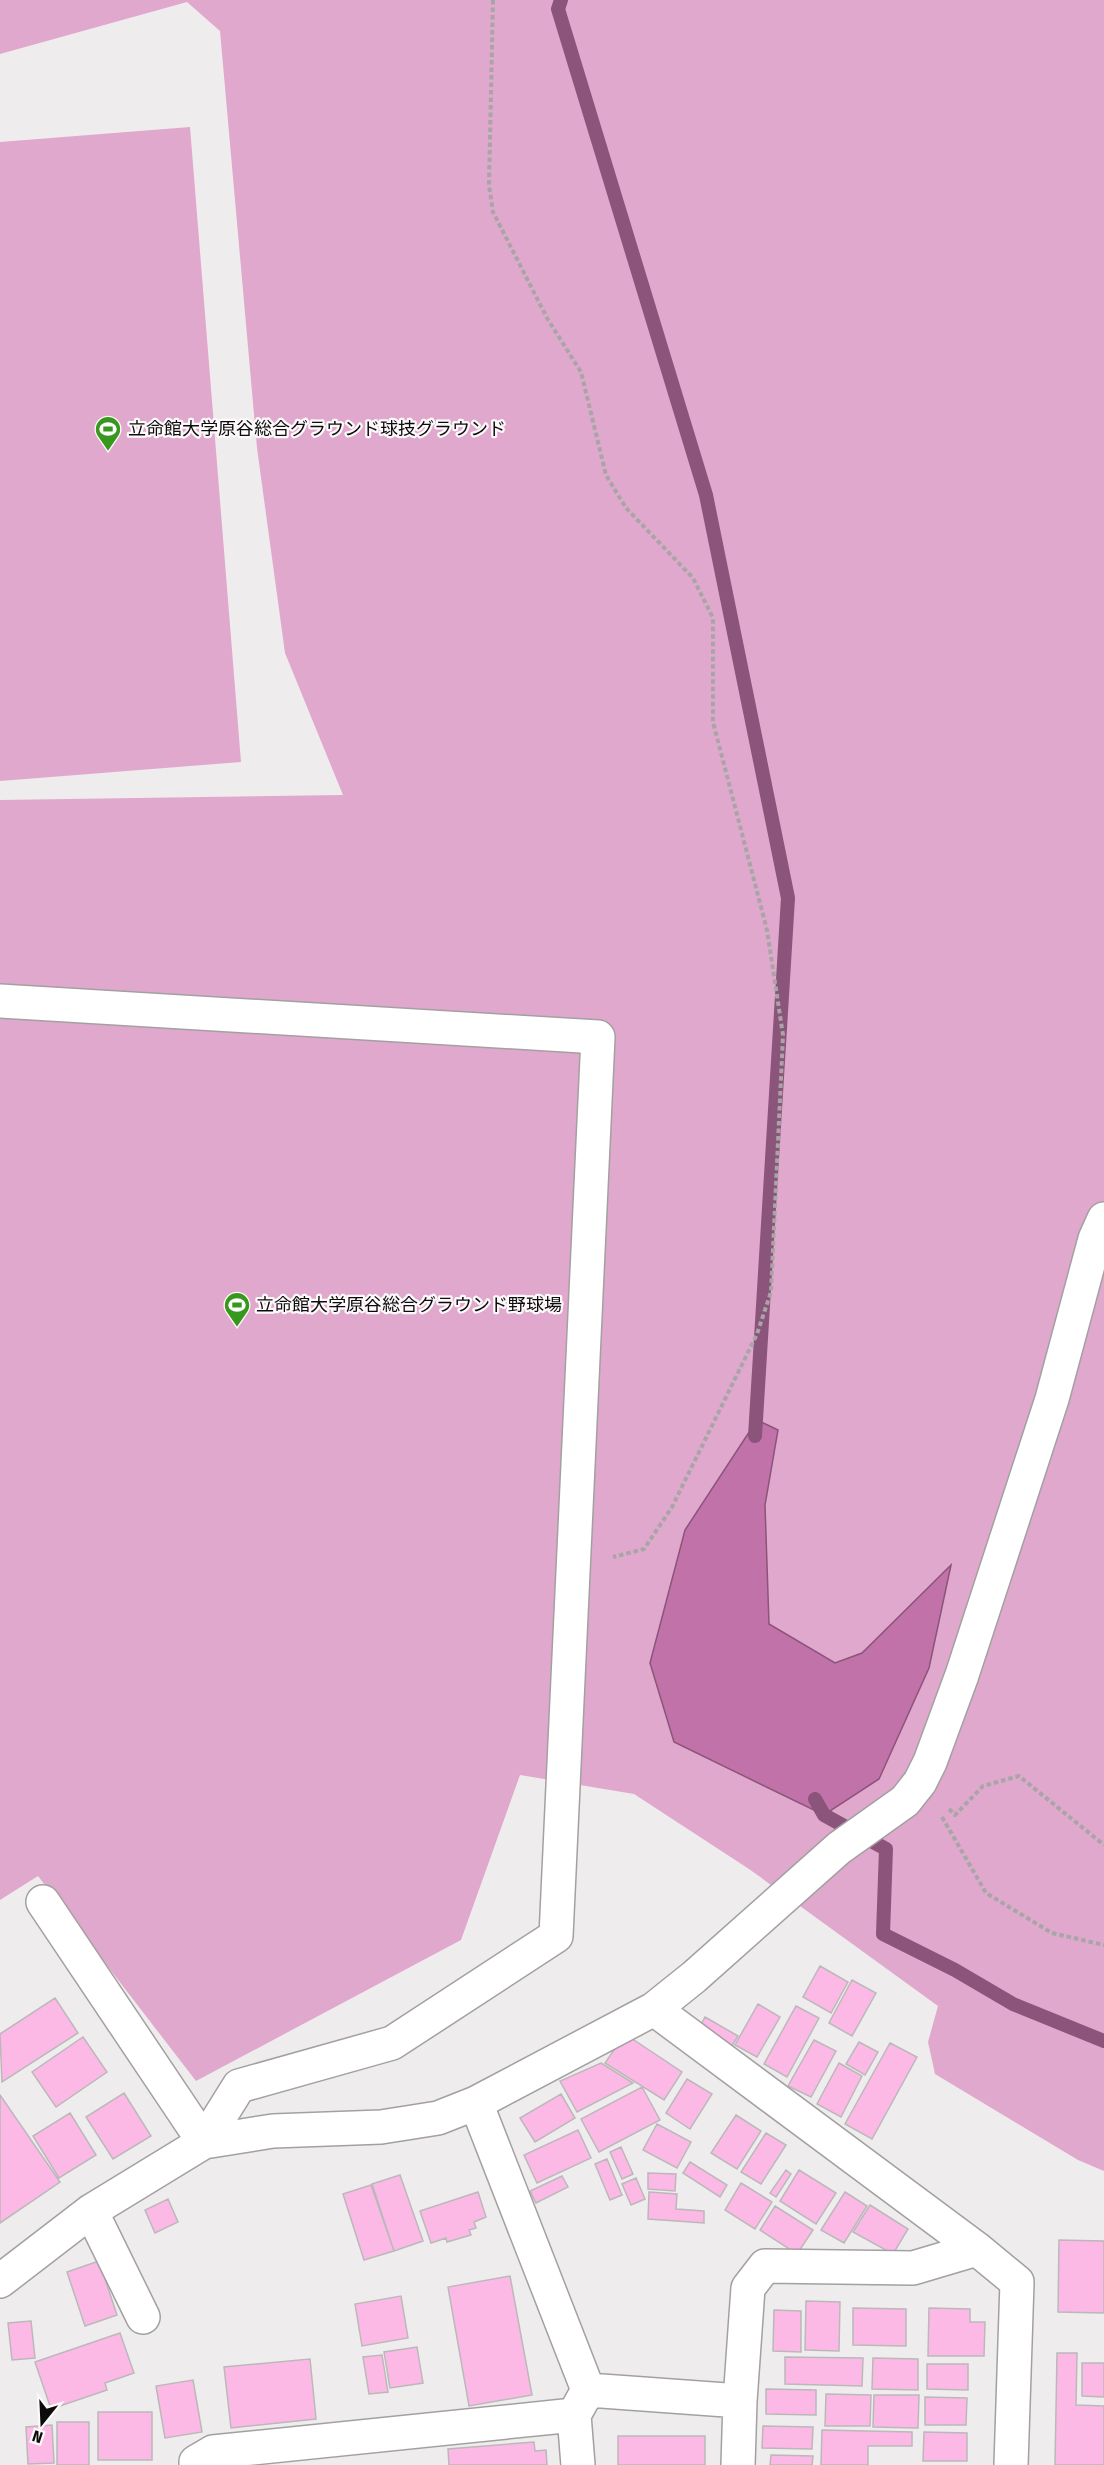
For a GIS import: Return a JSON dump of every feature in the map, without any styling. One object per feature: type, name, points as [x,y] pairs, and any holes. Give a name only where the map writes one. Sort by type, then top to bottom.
[{"type":"street","points":[[0,1001],[598,1037],[556,1936],[392,2043],[239,2086],[204,2142]]},
{"type":"street","points":[[0,2281],[91,2211],[204,2142],[273,2131],[381,2127],[438,2118],[476,2103],[654,2009],[694,1977],[839,1848],[905,1800],[920,1782],[930,1762],[962,1675],[1049,1410],[1095,1239],[1104,1219]]},
{"type":"street","points":[[43,1902],[204,2142]]},
{"type":"street","points":[[654,2009],[977,2249],[1017,2282],[1011,2465]]},
{"type":"street","points":[[476,2103],[581,2402],[578,2465]]},
{"type":"street","points":[[91,2211],[144,2317]]},
{"type":"street","points":[[738,2465],[748,2288],[765,2266],[913,2268],[977,2249]]},
{"type":"street","points":[[196,2465],[196,2462],[213,2452],[581,2402],[740,2401]]},
{"type":"path","points":[[493,0],[489,184],[493,212],[548,318],[581,372],[606,475],[626,508],[693,578],[713,618],[713,722],[767,930],[783,1035],[771,1292],[757,1334],[672,1507],[644,1549],[574,1567]]},
{"type":"path","points":[[920,1782],[955,1815],[983,1786],[1019,1776],[1104,1845]]},
{"type":"path","points":[[920,1782],[986,1893],[1052,1933],[1104,1946]]},
{"type":"shaded area","points":[[0,0],[1104,0],[1104,2171],[1078,2160],[935,2074],[928,2042],[938,2006],[749,1869],[634,1794],[520,1775],[461,1940],[196,2081],[38,1876],[0,1900],[0,800],[343,795],[285,653],[257,448],[220,31],[187,2],[0,54]]},
{"type":"shaded area","name":"立命館大学原谷総合グラウンド球技グラウンド","points":[[190,127],[241,762],[0,781],[0,142]]},
{"type":"shaded area","points":[[757,1420],[778,1430],[765,1505],[769,1624],[835,1663],[862,1653],[951,1565],[929,1668],[879,1779],[824,1815],[674,1742],[650,1663],[685,1530]]},
{"type":"building","points":[[820,1966],[848,1982],[831,2013],[803,1997]]},
{"type":"building","points":[[852,1980],[876,1993],[852,2036],[829,2023]]},
{"type":"building","points":[[55,1998],[78,2033],[2,2082],[0,2034]]},
{"type":"building","points":[[758,2004],[780,2017],[757,2057],[735,2045]]},
{"type":"building","points":[[796,2006],[819,2018],[787,2077],[764,2064]]},
{"type":"building","points":[[705,2017],[738,2036],[730,2049],[697,2032]]},
{"type":"building","points":[[625,2034],[682,2072],[664,2100],[605,2063]]},
{"type":"building","points":[[83,2037],[107,2072],[56,2107],[32,2072]]},
{"type":"building","points":[[814,2040],[836,2051],[811,2097],[788,2086]]},
{"type":"building","points":[[859,2042],[878,2052],[865,2075],[846,2064]]},
{"type":"building","points":[[890,2043],[917,2057],[872,2139],[845,2124]]},
{"type":"building","points":[[601,2063],[633,2083],[577,2112],[560,2081]]},
{"type":"building","points":[[839,2063],[862,2076],[841,2117],[817,2104]]},
{"type":"building","points":[[687,2079],[712,2094],[690,2129],[666,2113]]},
{"type":"building","points":[[642,2087],[660,2120],[599,2152],[581,2119]]},
{"type":"building","points":[[124,2093],[151,2136],[113,2159],[86,2117]]},
{"type":"building","points":[[561,2094],[575,2118],[535,2142],[520,2118]]},
{"type":"building","points":[[0,2095],[60,2182],[0,2223]]},
{"type":"building","points":[[70,2113],[96,2155],[59,2178],[33,2136]]},
{"type":"building","points":[[736,2115],[761,2131],[737,2169],[711,2153]]},
{"type":"building","points":[[657,2124],[691,2142],[677,2168],[643,2150]]},
{"type":"building","points":[[578,2130],[591,2158],[537,2183],[524,2155]]},
{"type":"building","points":[[766,2133],[786,2145],[761,2184],[741,2172]]},
{"type":"building","points":[[621,2147],[633,2174],[622,2179],[610,2152]]},
{"type":"building","points":[[607,2159],[622,2195],[610,2200],[595,2164]]},
{"type":"building","points":[[690,2162],[727,2185],[720,2197],[683,2173]]},
{"type":"building","points":[[786,2170],[791,2174],[776,2197],[770,2193]]},
{"type":"building","points":[[799,2170],[836,2193],[816,2224],[780,2201]]},
{"type":"building","points":[[648,2173],[676,2174],[675,2191],[648,2189]]},
{"type":"building","points":[[400,2175],[423,2241],[394,2251],[372,2184]]},
{"type":"building","points":[[562,2176],[568,2187],[536,2203],[530,2191]]},
{"type":"building","points":[[636,2178],[645,2199],[631,2205],[622,2184]]},
{"type":"building","points":[[741,2183],[772,2202],[755,2229],[725,2210]]},
{"type":"building","points":[[371,2185],[394,2251],[364,2260],[343,2194]]},
{"type":"building","points":[[478,2192],[486,2217],[474,2222],[476,2228],[469,2230],[471,2235],[447,2242],[446,2238],[431,2243],[420,2211]]},
{"type":"building","points":[[649,2192],[677,2194],[676,2209],[704,2211],[704,2223],[648,2219]]},
{"type":"building","points":[[845,2192],[867,2206],[844,2243],[821,2230]]},
{"type":"building","points":[[168,2199],[178,2222],[155,2233],[145,2210]]},
{"type":"building","points":[[870,2205],[908,2229],[893,2254],[853,2232]]},
{"type":"building","points":[[775,2206],[813,2230],[797,2254],[760,2230]]},
{"type":"building","points":[[1059,2240],[1104,2241],[1104,2313],[1058,2312]]},
{"type":"building","points":[[99,2261],[117,2315],[85,2326],[67,2272]]},
{"type":"building","points":[[510,2276],[532,2395],[469,2406],[448,2287]]},
{"type":"building","points":[[401,2296],[408,2338],[362,2346],[355,2304]]},
{"type":"building","points":[[806,2301],[840,2302],[839,2351],[805,2350]]},
{"type":"building","points":[[853,2308],[906,2309],[906,2346],[853,2345]]},
{"type":"building","points":[[929,2308],[970,2309],[970,2322],[985,2322],[984,2356],[928,2356]]},
{"type":"building","points":[[774,2310],[801,2311],[801,2352],[773,2351]]},
{"type":"building","points":[[31,2321],[35,2358],[12,2360],[8,2323]]},
{"type":"building","points":[[120,2333],[134,2373],[105,2383],[107,2390],[51,2409],[35,2362]]},
{"type":"building","points":[[417,2347],[423,2383],[390,2388],[384,2352]]},
{"type":"building","points":[[1057,2353],[1077,2353],[1076,2405],[1104,2406],[1104,2465],[1055,2465]]},
{"type":"building","points":[[382,2355],[388,2392],[369,2394],[363,2357]]},
{"type":"building","points":[[785,2357],[863,2358],[862,2386],[785,2384]]},
{"type":"building","points":[[873,2358],[918,2359],[918,2390],[872,2389]]},
{"type":"building","points":[[310,2359],[316,2419],[231,2428],[224,2367]]},
{"type":"building","points":[[1082,2363],[1104,2363],[1104,2397],[1082,2396]]},
{"type":"building","points":[[927,2364],[968,2364],[968,2390],[927,2389]]},
{"type":"building","points":[[193,2380],[202,2432],[165,2438],[156,2386]]},
{"type":"building","points":[[766,2389],[816,2390],[816,2415],[766,2414]]},
{"type":"building","points":[[826,2394],[871,2395],[870,2426],[825,2426]]},
{"type":"building","points":[[874,2395],[919,2395],[918,2428],[873,2427]]},
{"type":"building","points":[[925,2397],[967,2398],[966,2425],[925,2425]]},
{"type":"building","points":[[98,2412],[152,2412],[152,2460],[98,2460]]},
{"type":"building","points":[[57,2422],[89,2422],[89,2465],[57,2465]]},
{"type":"building","points":[[52,2425],[54,2463],[28,2464],[26,2427]]},
{"type":"building","points":[[763,2426],[813,2427],[812,2449],[762,2448]]},
{"type":"building","points":[[822,2430],[912,2432],[912,2446],[868,2446],[868,2465],[821,2465]]},
{"type":"building","points":[[924,2432],[967,2433],[967,2461],[923,2461]]},
{"type":"building","points":[[618,2436],[705,2436],[705,2465],[618,2465]]},
{"type":"building","points":[[534,2442],[535,2451],[546,2450],[547,2465],[449,2465],[448,2449]]},
{"type":"building","points":[[771,2455],[813,2456],[812,2465],[770,2465]]},
{"type":"waterway","points":[[561,0],[558,9],[706,495],[788,898],[755,1436]]},
{"type":"waterway","points":[[815,1799],[824,1815],[886,1849],[883,1934],[955,1970],[1013,2004],[1104,2041]]},
{"type":"place","name":"立命館大学原谷総合グラウンド球技グラウンド","points":[[108,452]]},
{"type":"place","name":"立命館大学原谷総合グラウンド野球場","points":[[237,1328]]}]
